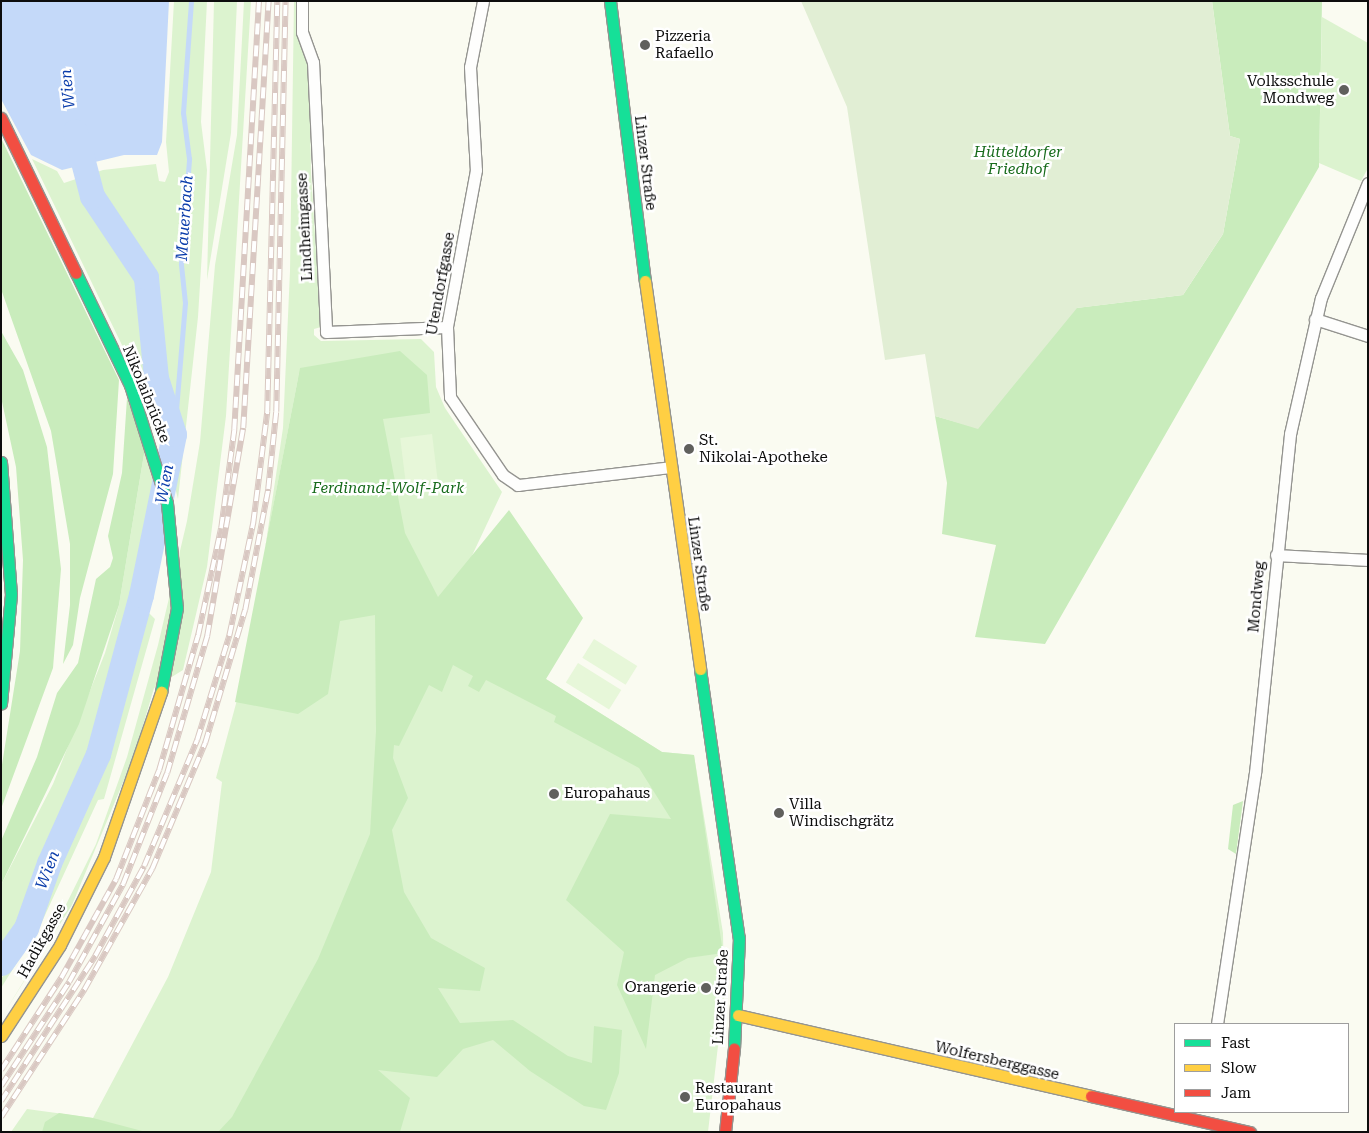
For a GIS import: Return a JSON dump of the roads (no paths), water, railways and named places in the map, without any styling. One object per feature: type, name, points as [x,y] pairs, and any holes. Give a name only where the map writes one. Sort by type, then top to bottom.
[{"type":"main road","name":"Linzer Straße","points":[[610,1],[671,467],[737,922],[738,1015],[725,1132]]},
{"type":"main road","name":"Nikolaibrücke","points":[[1,118],[130,385],[146,428],[167,503],[175,556],[177,608],[170,662],[104,857]]},
{"type":"main road","points":[[1,462],[11,594],[1,704]]},
{"type":"main road","name":"Hadikgasse","points":[[1,1036],[60,945],[104,857]]},
{"type":"main road","name":"Wolfersberggasse","points":[[738,1015],[1174,1110]]},
{"type":"main road","name":"Wolfersberggasse","points":[[1186,1113],[1250,1132]]},
{"type":"street","name":"Lindheimgasse","points":[[302,1],[302,32],[313,62],[326,332],[447,327]]},
{"type":"street","name":"Utendorfgasse","points":[[483,1],[470,66],[476,170],[447,327],[450,397],[509,481],[530,485],[671,467]]},
{"type":"street","name":"Mondweg","points":[[1217,1023],[1255,773],[1290,434],[1315,319],[1368,183]]},
{"type":"street","points":[[1315,319],[1368,336]]},
{"type":"street","points":[[1276,555],[1368,560]]},
{"type":"water","points":[[1,1],[169,1],[162,142],[157,155],[124,155],[62,170],[31,155],[1,99]]},
{"type":"waterway","name":"Mauerbach","points":[[174,434],[185,303],[181,264],[189,159],[183,113],[191,1]]},
{"type":"waterway","name":"Wien","points":[[1,963],[26,928],[49,863],[98,754],[141,595],[174,434],[156,378],[146,277],[92,196],[75,131]]},
{"type":"railway","points":[[1,1070],[61,978],[116,879],[159,770],[198,635],[221,528],[234,430],[259,1]]},
{"type":"railway","points":[[1,1086],[69,982],[123,884],[167,773],[207,636],[243,428],[268,1]]},
{"type":"railway","points":[[1,1101],[95,956],[144,866],[197,740],[229,636],[253,523],[267,412],[277,1]]},
{"type":"railway","points":[[1,1117],[84,990],[152,869],[205,743],[245,610],[268,489],[276,412],[285,1]]},
{"type":"place","name":"Pizzeria Rafaello","points":[[645,45]]},
{"type":"place","name":"Volksschule Mondweg","points":[[1344,90]]},
{"type":"place","name":"St. Nikolai-Apotheke","points":[[689,449]]},
{"type":"place","name":"Europahaus","points":[[554,794]]},
{"type":"place","name":"Villa Windischgrätz","points":[[779,813]]},
{"type":"place","name":"Orangerie","points":[[706,988]]},
{"type":"place","name":"Restaurant Europahaus","points":[[685,1097]]},
{"type":"park label","name":"Hütteldorfer Friedhof","points":[[1018,160]]},
{"type":"park label","name":"Ferdinand-Wolf-Park","points":[[388,489]]}]
